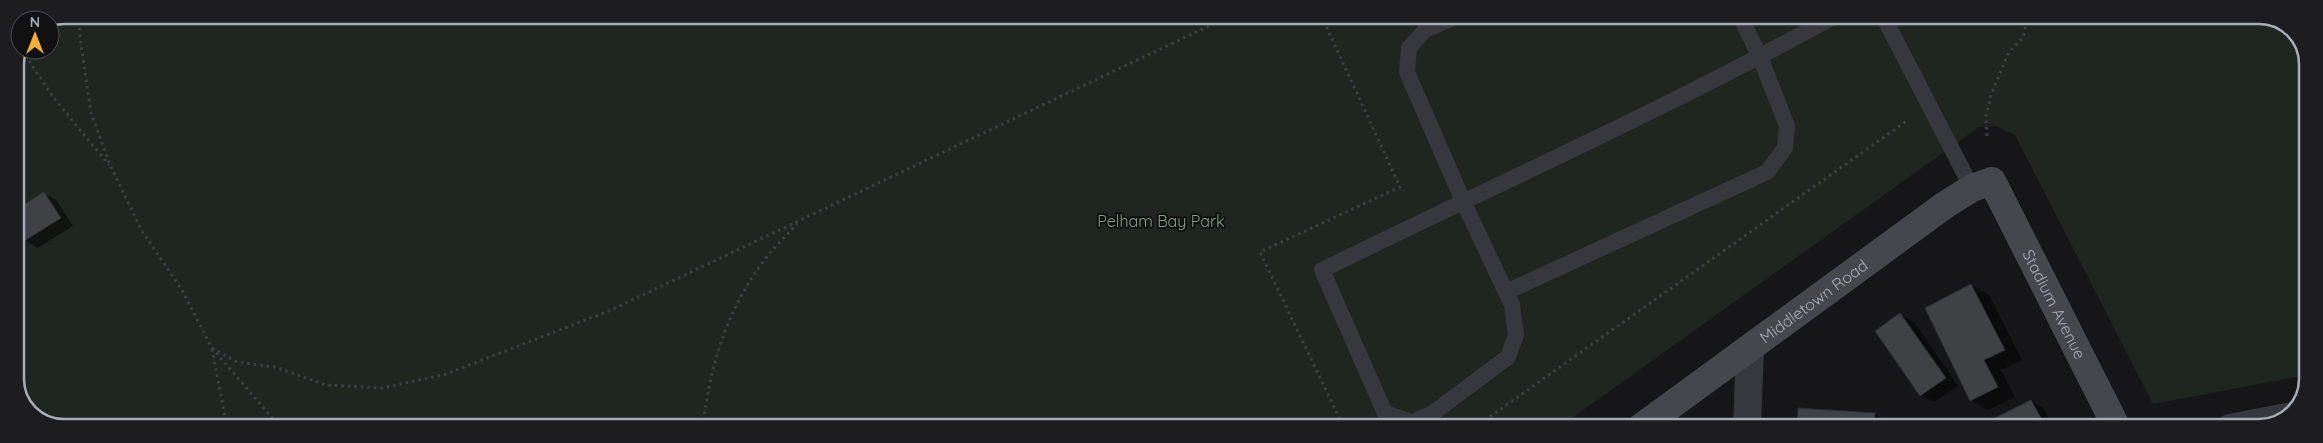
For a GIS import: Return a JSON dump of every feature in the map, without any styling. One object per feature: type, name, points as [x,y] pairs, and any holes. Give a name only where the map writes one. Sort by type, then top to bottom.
[{"type":"street","name":"Middletown Road","points":[[1652,419],[1944,205],[1982,184]]},
{"type":"street","name":"Stadium Avenue","points":[[1982,184],[2113,419]]},
{"type":"street","points":[[1747,419],[1750,348]]},
{"type":"lane","points":[[1419,419],[1433,413],[1508,356],[1516,335],[1512,304],[1463,201],[1407,72],[1409,48],[1425,30],[1439,24]]},
{"type":"lane","points":[[1506,292],[1768,172],[1785,148],[1787,126],[1760,57],[1744,24]]},
{"type":"lane","points":[[1403,419],[1385,413],[1322,270],[1760,57],[1820,24]]},
{"type":"lane","points":[[1887,24],[1929,105],[1982,184]]},
{"type":"path","points":[[79,24],[91,113],[111,167],[142,231],[182,290],[212,348],[273,419]]},
{"type":"path","points":[[212,348],[237,362],[275,367],[326,386],[382,388],[446,374],[611,310],[1215,24]]},
{"type":"path","points":[[1324,24],[1400,187],[1260,252],[1340,419]]},
{"type":"path","points":[[1987,136],[1986,116],[1991,95],[2009,52],[2024,38],[2027,24]]},
{"type":"path","points":[[29,60],[53,97],[111,167]]},
{"type":"path","points":[[1487,419],[1929,105]]},
{"type":"path","points":[[704,419],[707,392],[719,344],[739,298],[766,257],[800,222]]},
{"type":"path","points":[[212,348],[225,419]]},
{"type":"green space","name":"Pelham Bay Park","points":[[60,24],[63,24],[2265,24],[2277,28],[2288,35],[2298,53],[2299,61],[2299,377],[2153,404],[2015,135],[1996,126],[1979,127],[1571,419],[58,419],[44,414],[34,406],[27,395],[24,382],[24,60],[60,60]]},
{"type":"building","points":[[44,192],[61,218],[24,241],[24,204]]},
{"type":"building","points":[[1971,284],[2005,350],[1984,360],[1998,387],[1970,401],[1925,308]]},
{"type":"building","points":[[1900,313],[1946,378],[1920,396],[1875,331]]},
{"type":"building","points":[[2031,400],[2041,419],[1993,419]]},
{"type":"building","points":[[1798,408],[1875,413],[1875,419],[1797,419]]}]
